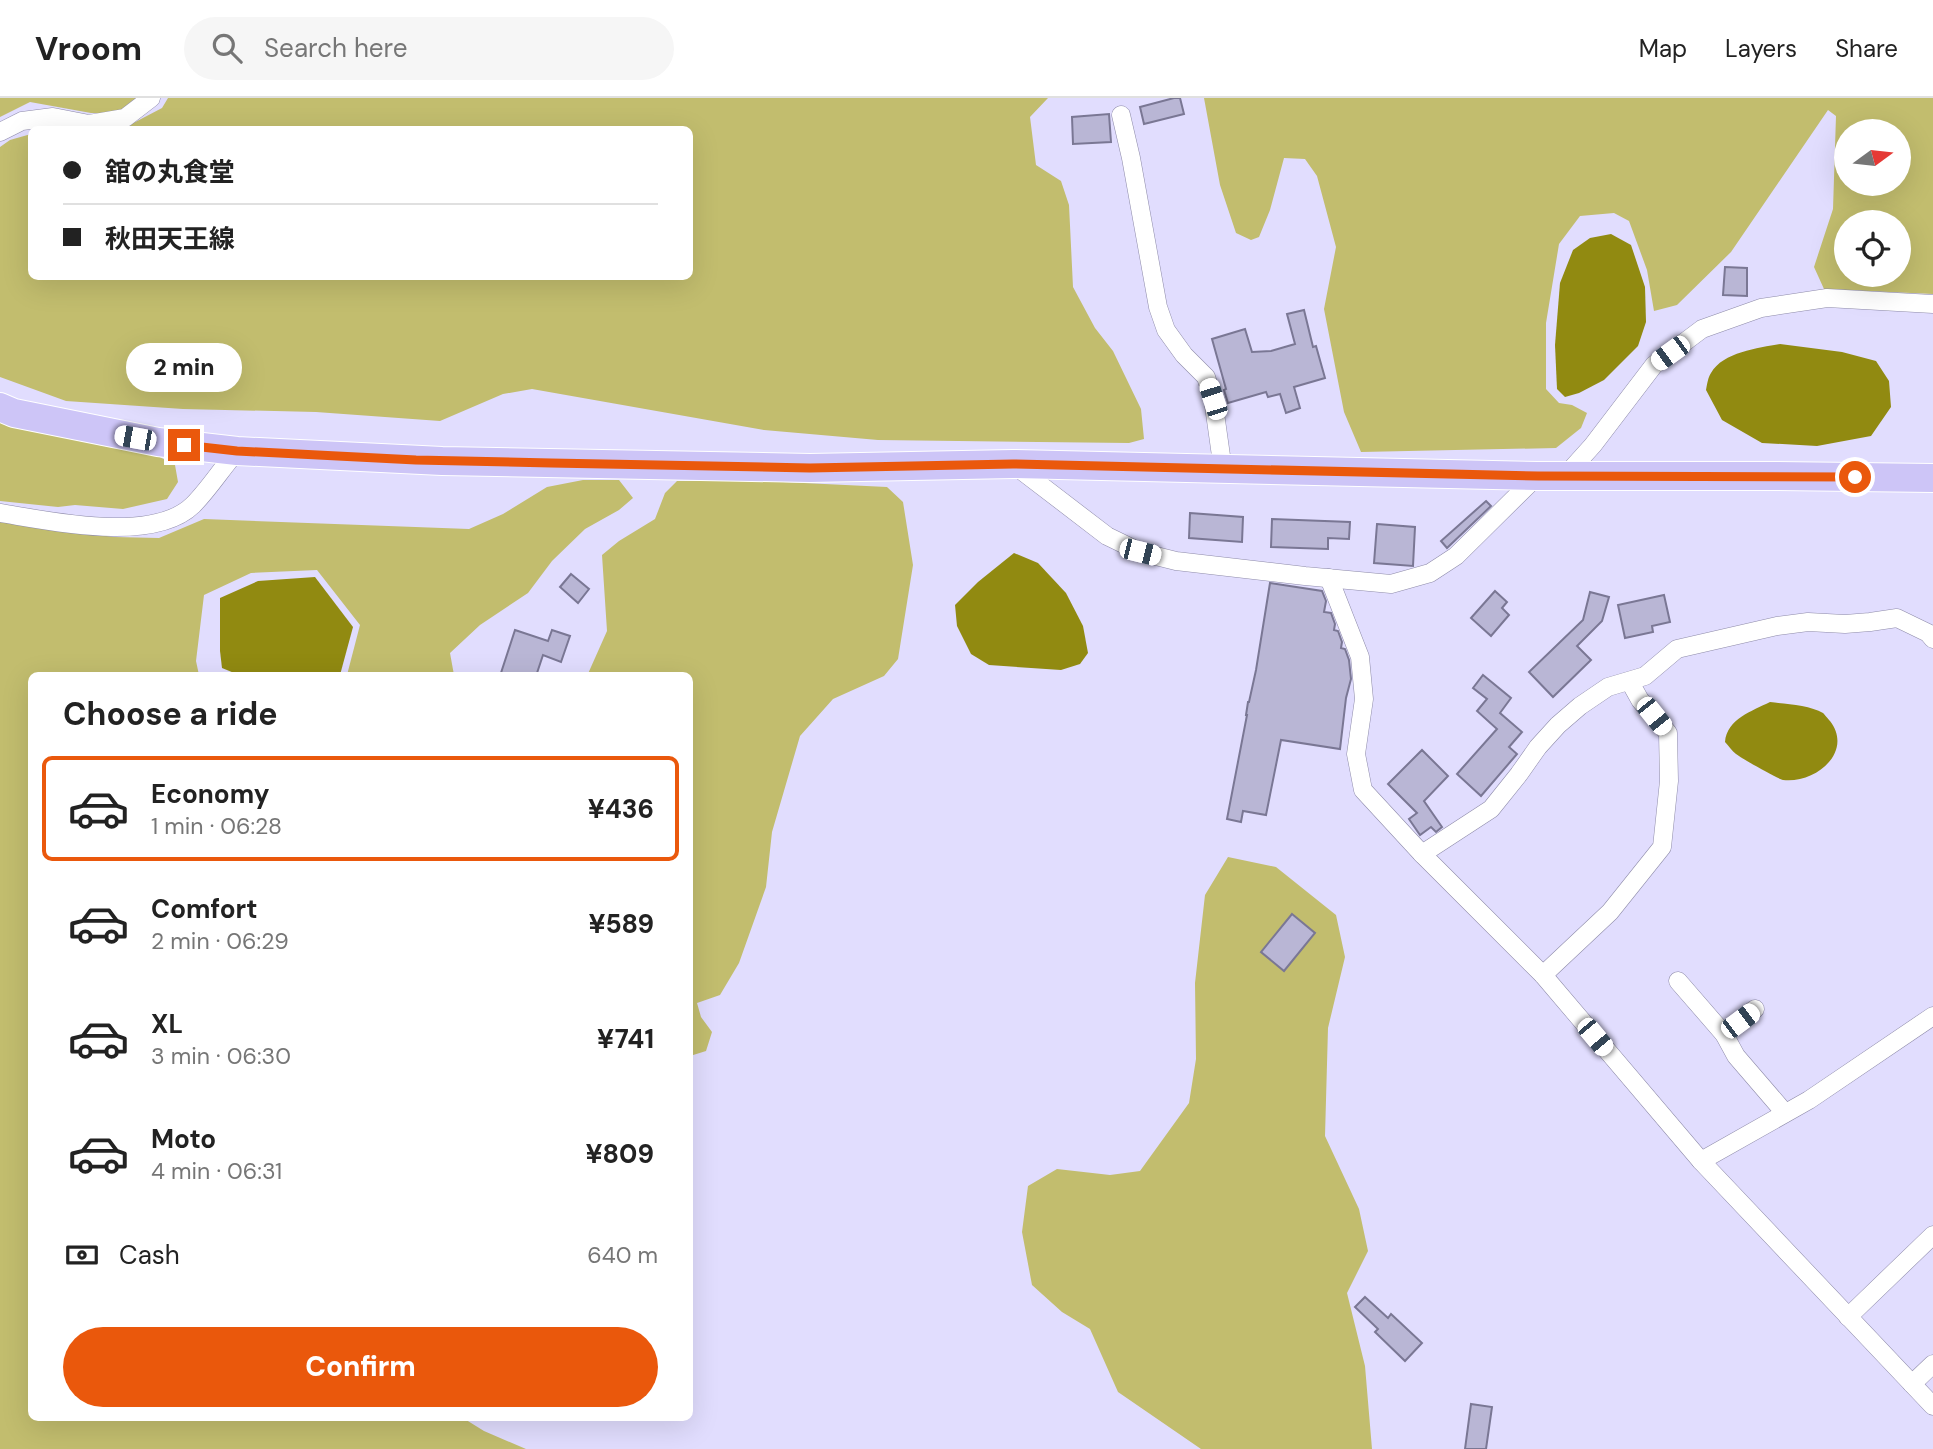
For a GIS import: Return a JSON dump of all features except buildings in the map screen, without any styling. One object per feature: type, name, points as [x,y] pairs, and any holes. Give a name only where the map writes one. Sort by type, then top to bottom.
[{"type":"main road","points":[[0,407],[14,413],[90,430],[158,442],[237,451],[442,461],[783,467],[1013,464],[1538,476],[1933,478]]},
{"type":"street","points":[[0,132],[22,121],[53,117],[89,124],[125,118],[151,98]]},
{"type":"street","points":[[1121,115],[1158,307],[1166,330],[1184,355],[1206,377],[1213,399],[1223,470]]},
{"type":"street","points":[[1566,475],[1593,445],[1654,365],[1702,329],[1761,308],[1827,298],[1933,304]]},
{"type":"street","points":[[0,513],[88,526],[132,527],[169,520],[192,506],[237,451]]},
{"type":"street","points":[[1013,464],[1107,536],[1140,552],[1176,561],[1391,584],[1430,573],[1456,556],[1538,476]]},
{"type":"street","points":[[1329,578],[1360,657],[1364,699],[1356,754],[1363,790],[1422,854],[1543,975],[1701,1161],[1933,1406]]},
{"type":"street","points":[[1422,854],[1491,808],[1558,724],[1580,706],[1608,687],[1644,676],[1676,649],[1777,626],[1808,622],[1844,624],[1897,618],[1933,639]]},
{"type":"street","points":[[1543,975],[1609,912],[1662,848],[1670,781],[1668,733],[1640,700],[1630,682]]},
{"type":"street","points":[[1678,981],[1724,1034],[1736,1056],[1785,1114]]},
{"type":"street","points":[[1724,1034],[1755,1010]]},
{"type":"street","points":[[1701,1161],[1809,1100],[1933,1016]]},
{"type":"street","points":[[1848,1317],[1933,1235]]},
{"type":"street","points":[[1912,1384],[1933,1364]]},
{"type":"shaded area","points":[[0,98],[136,98],[117,113],[91,113],[30,102],[0,117]]},
{"type":"shaded area","points":[[168,98],[1048,98],[1030,117],[1036,165],[1061,181],[1069,205],[1073,287],[1095,328],[1113,351],[1141,409],[1144,439],[1129,443],[878,440],[764,430],[532,389],[503,394],[440,421],[316,412],[183,409],[66,401],[0,377],[0,147],[10,140],[28,135],[28,280],[693,280],[693,126],[128,126],[162,108]]},
{"type":"shaded area","points":[[1204,98],[1933,98],[1933,294],[1824,289],[1814,267],[1833,209],[1834,178],[1834,196],[1911,196],[1911,119],[1836,119],[1828,110],[1731,252],[1677,305],[1654,311],[1647,270],[1629,221],[1614,213],[1580,216],[1559,244],[1546,323],[1546,389],[1559,403],[1572,405],[1587,413],[1581,428],[1556,448],[1361,452],[1344,412],[1324,309],[1336,247],[1317,176],[1305,159],[1284,158],[1270,210],[1259,237],[1251,240],[1236,233],[1220,185]]},
{"type":"shaded area","points":[[1611,234],[1631,245],[1645,287],[1646,322],[1638,346],[1604,380],[1565,397],[1557,389],[1555,345],[1560,283],[1573,250],[1590,238]]},
{"type":"shaded area","points":[[1780,344],[1842,352],[1876,361],[1889,381],[1891,407],[1871,436],[1817,446],[1762,443],[1722,420],[1706,390],[1711,373],[1732,356]]},
{"type":"shaded area","points":[[0,418],[99,445],[156,455],[175,465],[178,482],[167,499],[123,509],[75,505],[58,507],[0,501]]},
{"type":"shaded area","points":[[583,480],[619,480],[633,498],[619,510],[585,529],[552,561],[528,593],[480,625],[450,653],[453,672],[348,672],[360,625],[317,570],[251,573],[204,595],[196,661],[198,672],[28,672],[28,1421],[468,1421],[526,1449],[0,1449],[0,522],[114,537],[159,538],[204,519],[469,529],[503,514],[547,487]]},
{"type":"shaded area","points":[[677,481],[762,481],[887,487],[903,502],[913,565],[898,659],[884,676],[833,699],[800,736],[772,832],[766,887],[739,963],[720,995],[697,1003],[701,1017],[712,1032],[706,1051],[693,1055],[693,672],[589,672],[607,631],[602,555],[655,519],[665,493]]},
{"type":"shaded area","points":[[1014,553],[1038,563],[1066,593],[1083,626],[1088,653],[1080,664],[1061,670],[989,665],[971,654],[957,626],[955,605]]},
{"type":"shaded area","points":[[315,577],[353,627],[341,672],[232,672],[222,668],[220,598],[258,581]]},
{"type":"shaded area","points":[[1770,702],[1797,705],[1823,713],[1836,733],[1837,744],[1828,764],[1807,777],[1783,780],[1735,753],[1725,742],[1730,727],[1748,713]]},
{"type":"shaded area","points":[[1228,857],[1276,867],[1336,915],[1345,957],[1328,1028],[1325,1136],[1359,1209],[1368,1251],[1347,1293],[1365,1366],[1372,1449],[1201,1449],[1118,1392],[1090,1329],[1062,1312],[1032,1285],[1022,1232],[1028,1186],[1057,1169],[1110,1175],[1140,1171],[1189,1103],[1196,1059],[1195,983],[1205,895]]},
{"type":"route","points":[[184,445],[237,451],[442,461],[810,468],[1013,464],[1538,476],[1855,477]]}]
